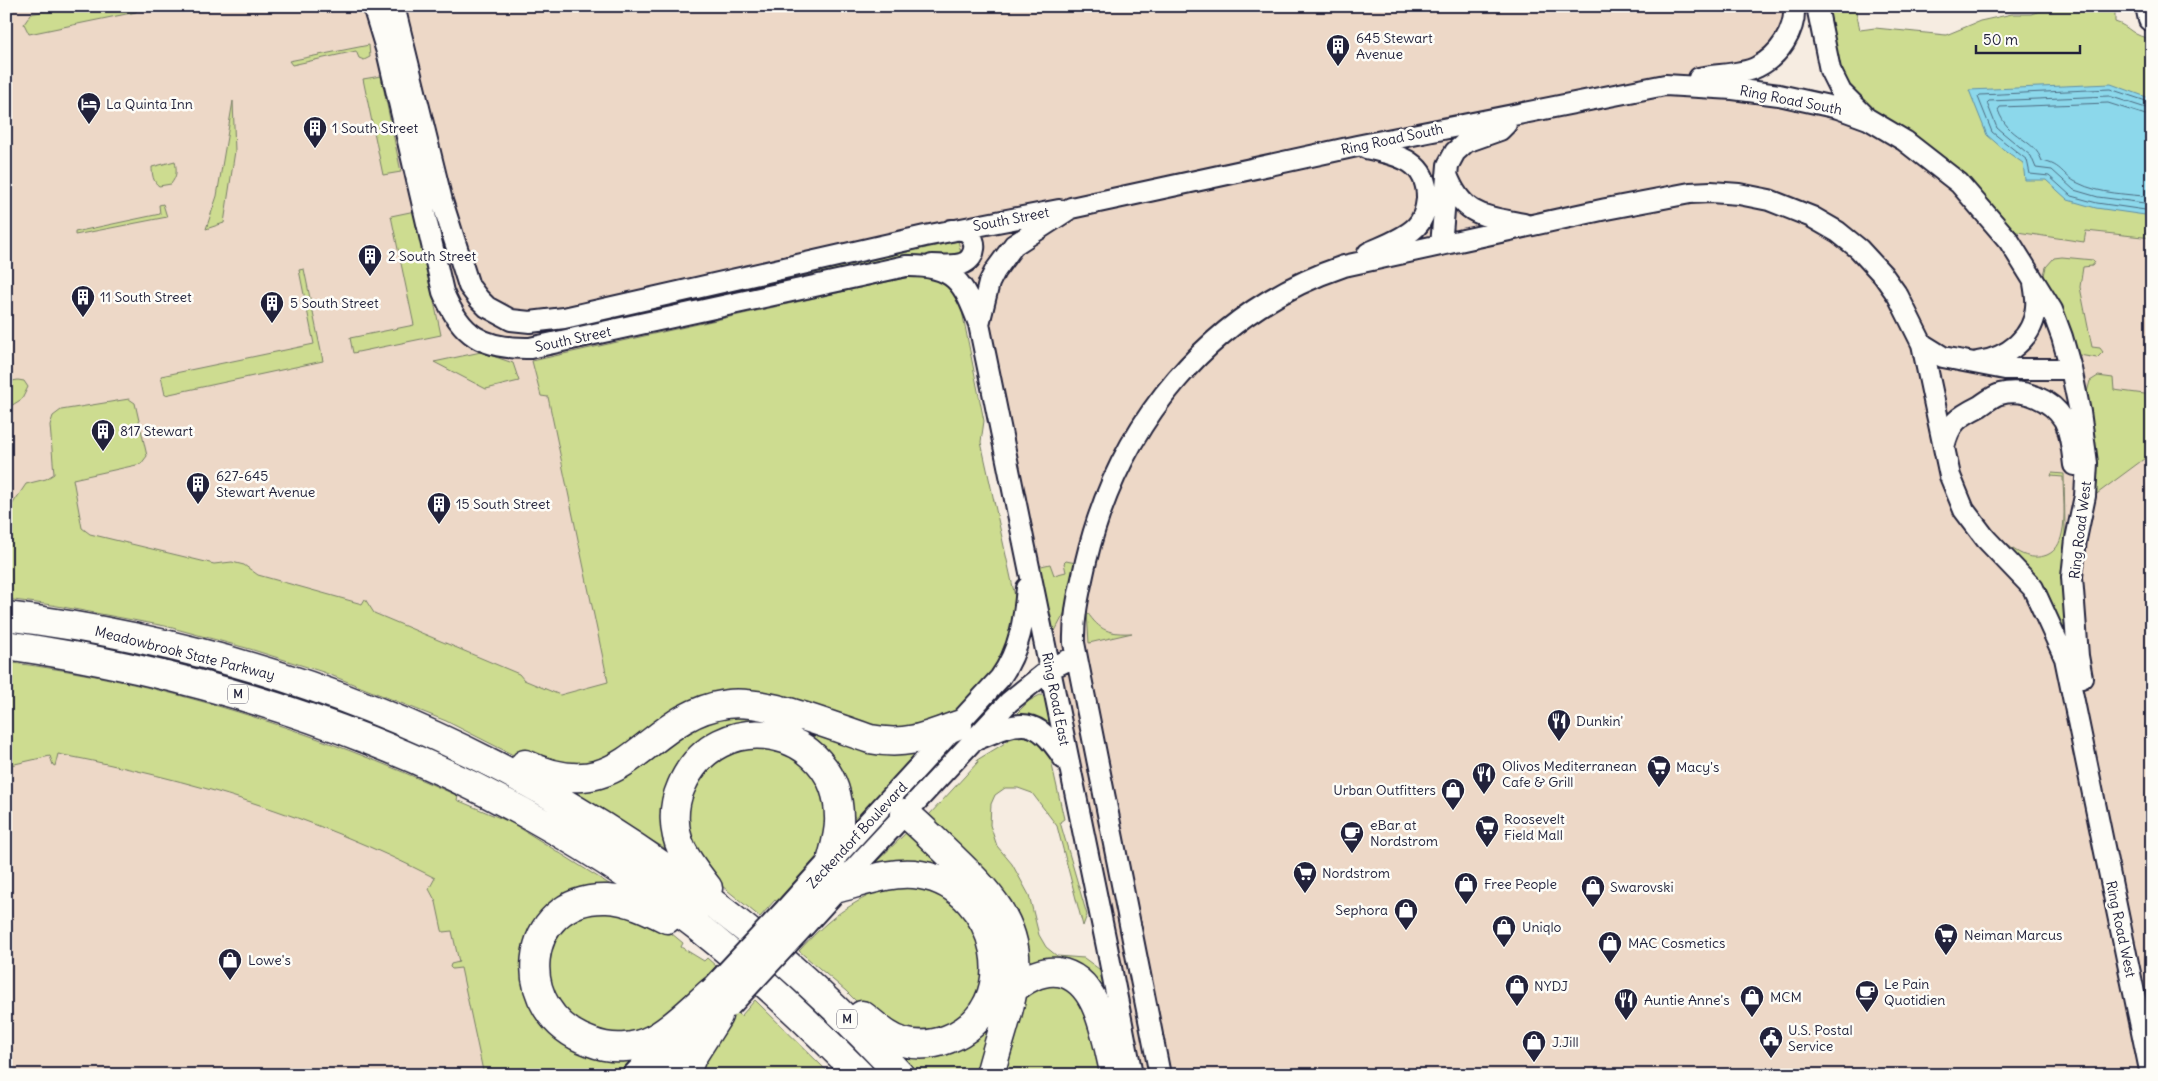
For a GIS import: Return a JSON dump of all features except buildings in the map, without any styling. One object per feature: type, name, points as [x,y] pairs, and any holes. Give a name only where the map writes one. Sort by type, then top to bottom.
[{"type":"highway","name":"Meadowbrook State Parkway","points":[[6,616],[115,634],[254,668],[356,703],[447,741],[524,779],[582,812],[666,867],[728,913],[803,977],[900,1075]]},
{"type":"highway","name":"Meadowbrook State Parkway","points":[[6,646],[108,663],[208,686],[306,716],[387,747],[459,780],[569,839],[632,880],[728,952],[813,1027],[860,1075]]},
{"type":"highway","points":[[447,741],[521,762],[551,775],[576,778],[598,775],[614,769],[691,715],[708,708],[728,704],[764,706],[870,739],[886,742],[918,740],[965,733]]},
{"type":"highway","points":[[728,913],[686,858],[679,842],[675,817],[679,791],[688,772],[700,757],[723,742],[750,734],[776,736],[804,749],[820,763],[830,778],[838,801],[839,829],[831,862]]},
{"type":"highway","points":[[906,813],[985,889],[999,906],[1008,924],[1015,949],[1015,975],[990,1075]]},
{"type":"highway","points":[[803,977],[866,1018],[887,1035],[913,1044],[942,1041],[960,1032],[979,1015],[990,996],[995,967],[992,939],[985,920],[956,889],[929,876],[901,873],[835,889]]},
{"type":"highway","points":[[719,1004],[654,1038],[626,1047],[599,1045],[571,1033],[546,1009],[537,987],[534,969],[536,952],[547,928],[560,914],[582,902],[607,899],[624,901],[648,909],[728,952]]},
{"type":"highway","points":[[1012,990],[1026,980],[1046,972],[1066,974],[1078,980],[1090,991],[1096,1004],[1115,1075]]},
{"type":"highway","points":[[686,1075],[692,1057],[719,1004]]},
{"type":"highway","points":[[813,1027],[838,1075]]},
{"type":"main road","name":"Zeckendorf Boulevard","points":[[662,1075],[719,1004],[795,917],[831,862]]},
{"type":"main road","name":"Zeckendorf Boulevard","points":[[795,917],[835,889]]},
{"type":"main road","name":"Zeckendorf Boulevard","points":[[636,1075],[719,1004]]},
{"type":"street","name":"South Street","points":[[373,6],[390,64],[443,292],[456,318],[478,341],[516,348],[530,348],[906,266],[959,264],[971,257],[974,248],[970,235],[964,231],[951,230]]},
{"type":"street","name":"South Street","points":[[394,6],[452,237],[469,286],[479,299],[494,312],[503,316],[530,322],[564,318],[951,230],[1071,208]]},
{"type":"street","points":[[1678,84],[1703,77],[1756,67],[1784,44],[1793,24],[1794,6]]},
{"type":"street","points":[[1816,6],[1830,70],[1841,92],[1868,119]]},
{"type":"street","name":"Ring Road South","points":[[979,324],[989,283],[995,271],[1014,246],[1071,208],[1357,146],[1665,85],[1678,84],[1734,88],[1778,95],[1838,108],[1868,119]]},
{"type":"street","points":[[1440,245],[1448,165],[1455,152],[1466,142],[1500,130],[1516,114]]},
{"type":"street","name":"Ring Road West","points":[[1868,119],[1905,141],[1959,183],[2009,241],[2052,310],[2062,337],[2080,412],[2087,463],[2085,496],[2076,539],[2072,577],[2078,656],[2152,1016]]},
{"type":"street","points":[[1344,266],[1412,230],[1420,222],[1426,206],[1425,186],[1414,165],[1394,154],[1357,146]]},
{"type":"street","points":[[1447,175],[1456,195],[1471,210],[1495,218],[1531,225]]},
{"type":"street","points":[[1344,266],[1531,225],[1690,193],[1739,194],[1769,200],[1812,217],[1838,232],[1859,249],[1883,275],[1898,296],[1922,344],[1943,357],[2005,369],[2071,369]]},
{"type":"street","name":"South Street","points":[[927,266],[952,276],[967,292],[979,324]]},
{"type":"street","name":"Ring Road East","points":[[1160,1075],[1076,656],[1074,631],[1077,599],[1097,519],[1106,493],[1123,457],[1153,409],[1192,364],[1243,318],[1292,288],[1344,266]]},
{"type":"street","points":[[1971,363],[1995,360],[2026,336],[2036,307],[2034,281]]},
{"type":"street","points":[[456,318],[462,299],[466,297],[479,299]]},
{"type":"street","points":[[516,348],[510,342],[512,332],[521,325],[530,322]]},
{"type":"street","name":"Ring Road East","points":[[979,324],[1132,1075]]},
{"type":"street","name":"Ring Road West","points":[[1922,344],[1950,476],[1964,510],[1986,539],[2033,588],[2065,658],[2151,1075]]},
{"type":"street","points":[[1944,447],[1948,431],[1953,423],[1962,415],[1998,394],[2016,392],[2049,402],[2064,420],[2071,440],[2075,481],[2074,523],[2076,539]]},
{"type":"street","name":"Zeckendorf Boulevard","points":[[835,889],[906,813],[965,733],[1012,659],[1022,631],[1029,570]]},
{"type":"street","name":"Zeckendorf Boulevard","points":[[831,862],[965,733],[1050,670],[1076,656]]},
{"type":"street","points":[[965,733],[1011,725],[1035,727],[1050,739],[1070,768]]},
{"type":"shaded area","name":"Roosevelt Field Mall","points":[[6,6],[1789,6],[1786,30],[1758,61],[1687,82],[1779,95],[1929,158],[2009,241],[2043,218],[2086,231],[2152,238],[2152,1075],[1132,1075],[979,324],[989,287],[947,297],[610,683],[559,697],[6,522]]},
{"type":"shaded area","points":[[6,727],[442,858],[519,1075],[6,1075]]},
{"type":"green space","points":[[68,6],[138,6],[138,8],[136,12],[29,34],[24,24],[31,14]]},
{"type":"green space","points":[[1823,6],[1855,6],[1860,30],[1875,28],[1946,35],[1980,21],[2012,14],[2031,14],[2057,6],[2072,6],[2083,9],[2086,6],[2118,6],[2115,11],[2115,22],[2140,36],[2152,38],[2152,238],[2086,231],[2084,242],[2017,232],[1869,108],[1842,79]]},
{"type":"green space","points":[[369,45],[370,57],[364,60],[359,58],[356,51],[292,65],[289,61]]},
{"type":"green space","points":[[381,76],[401,172],[383,175],[363,79]]},
{"type":"green space","points":[[233,101],[235,151],[224,223],[206,229],[217,196]]},
{"type":"green space","points":[[175,161],[176,173],[173,181],[171,184],[159,186],[154,180],[152,167]]},
{"type":"green space","points":[[163,204],[167,217],[75,235],[75,232],[160,214],[159,205]]},
{"type":"green space","points":[[415,211],[441,335],[353,353],[350,338],[414,325],[391,216]]},
{"type":"green space","points":[[958,241],[962,256],[544,338],[584,323]]},
{"type":"green space","points":[[2054,258],[2093,260],[2095,262],[2092,266],[2083,267],[2080,287],[2092,347],[2100,348],[2103,352],[2097,358],[2079,355],[2076,351],[2044,275],[2046,267]]},
{"type":"green space","points":[[304,269],[323,361],[165,395],[161,376],[314,344],[299,270]]},
{"type":"green space","points":[[918,275],[943,282],[960,301],[984,421],[981,442],[1016,601],[1017,617],[996,673],[955,717],[913,737],[757,699],[604,769],[529,763],[446,721],[323,672],[250,649],[165,626],[52,605],[6,599],[6,514],[26,484],[46,479],[54,474],[50,425],[53,416],[61,410],[129,399],[135,403],[147,456],[141,464],[73,479],[82,528],[90,534],[214,564],[232,562],[244,565],[258,575],[362,604],[365,599],[374,613],[519,674],[524,680],[560,695],[608,682],[548,397],[541,396],[532,361]]},
{"type":"green space","points":[[481,352],[513,363],[519,381],[486,389],[434,362]]},
{"type":"green space","points":[[2098,376],[2113,378],[2114,390],[2152,395],[2152,453],[2094,496],[2096,452],[2087,392],[2090,381]]},
{"type":"green space","points":[[24,381],[28,387],[22,399],[6,409],[6,382]]},
{"type":"green space","points":[[2052,473],[2064,474],[2067,638],[2041,586],[2001,544],[1967,496],[1991,528],[2011,548],[2035,557],[2047,555],[2059,544],[2064,520],[2063,477],[2051,476]]},
{"type":"green space","points":[[1066,561],[1076,563],[1065,612],[1055,631],[1048,622],[1037,567],[1050,564],[1054,575],[1066,572],[1064,563]]},
{"type":"green space","points":[[1087,612],[1096,623],[1106,630],[1117,633],[1132,633],[1089,643]]},
{"type":"green space","points":[[6,662],[123,682],[180,696],[237,712],[349,750],[458,796],[457,800],[512,823],[625,894],[546,920],[532,998],[631,1056],[632,1061],[635,1063],[624,1075],[469,1075],[483,1071],[461,968],[452,969],[450,967],[451,964],[459,962],[452,931],[443,932],[436,902],[429,889],[435,878],[343,836],[297,818],[251,802],[157,775],[58,754],[55,766],[50,756],[6,766]]},
{"type":"green space","points":[[1040,695],[1047,696],[1054,733],[1013,717],[1029,701]]},
{"type":"green space","points":[[739,712],[916,749],[919,753],[852,829],[793,738],[705,749],[668,850],[569,792],[574,787],[684,728]]},
{"type":"green space","points":[[1012,735],[1035,735],[1050,756],[1064,819],[1060,822],[1087,915],[1083,926],[1057,826],[1032,793],[1018,788],[1005,788],[995,795],[991,804],[990,825],[997,846],[1012,864],[1029,895],[1039,935],[1046,947],[1057,956],[1084,958],[1103,972],[1110,1002],[1032,973],[931,826],[929,815],[978,762],[977,760],[1005,743]]},
{"type":"green space","points":[[757,744],[806,759],[832,802],[824,857],[781,905],[775,900],[760,917],[711,877],[696,860],[683,806],[709,762]]},
{"type":"green space","points":[[909,830],[944,862],[937,872],[872,866]]},
{"type":"green space","points":[[880,886],[933,887],[974,919],[987,988],[944,1036],[884,1029],[846,991],[799,951],[836,916],[856,902],[880,890]]},
{"type":"green space","points":[[598,907],[659,923],[683,943],[681,947],[704,961],[707,958],[716,966],[698,986],[667,1027],[593,1038],[544,991],[553,934]]},
{"type":"green space","points":[[1051,980],[1078,989],[1109,1075],[1001,1075],[1019,1001]]},
{"type":"green space","points":[[755,1000],[829,1075],[693,1075],[710,1043],[737,1013],[741,1016]]},
{"type":"green space","points":[[984,1021],[997,1026],[985,1075],[916,1075],[901,1057],[905,1051]]},
{"type":"water","points":[[2111,84],[2152,99],[2152,216],[2096,208],[2068,200],[2046,180],[2025,180],[2023,163],[1987,135],[1969,90]]},
{"type":"place","name":"645 Stewart Avenue","points":[[1338,67]]},
{"type":"place","name":"La Quinta Inn","points":[[89,125]]},
{"type":"place","name":"1 South Street","points":[[315,149]]},
{"type":"place","name":"2 South Street","points":[[370,277]]},
{"type":"place","name":"11 South Street","points":[[83,318]]},
{"type":"place","name":"5 South Street","points":[[272,324]]},
{"type":"place","name":"817 Stewart","points":[[103,452]]},
{"type":"place","name":"627-645 Stewart Avenue","points":[[198,505]]},
{"type":"place","name":"15 South Street","points":[[439,525]]},
{"type":"place","name":"Dunkin'","points":[[1559,742]]},
{"type":"place","name":"Macy's","points":[[1659,788]]},
{"type":"place","name":"Olivos Mediterranean Cafe & Grill","points":[[1484,795]]},
{"type":"place","name":"Urban Outfitters","points":[[1453,811]]},
{"type":"place","name":"Roosevelt Field Mall","points":[[1487,848]]},
{"type":"place","name":"eBar at Nordstrom","points":[[1352,854]]},
{"type":"place","name":"Nordstrom","points":[[1305,894]]},
{"type":"place","name":"Free People","points":[[1466,905]]},
{"type":"place","name":"Swarovski","points":[[1593,908]]},
{"type":"place","name":"Sephora","points":[[1406,931]]},
{"type":"place","name":"Uniqlo","points":[[1504,948]]},
{"type":"place","name":"Neiman Marcus","points":[[1946,956]]},
{"type":"place","name":"MAC Cosmetics","points":[[1610,964]]},
{"type":"place","name":"Lowe's","points":[[230,981]]},
{"type":"place","name":"NYDJ","points":[[1517,1007]]},
{"type":"place","name":"Le Pain Quotidien","points":[[1867,1013]]},
{"type":"place","name":"MCM","points":[[1752,1018]]},
{"type":"place","name":"Auntie Anne's","points":[[1626,1021]]},
{"type":"place","name":"U.S. Postal Service","points":[[1771,1059]]},
{"type":"place","name":"J.Jill","points":[[1534,1063]]}]
